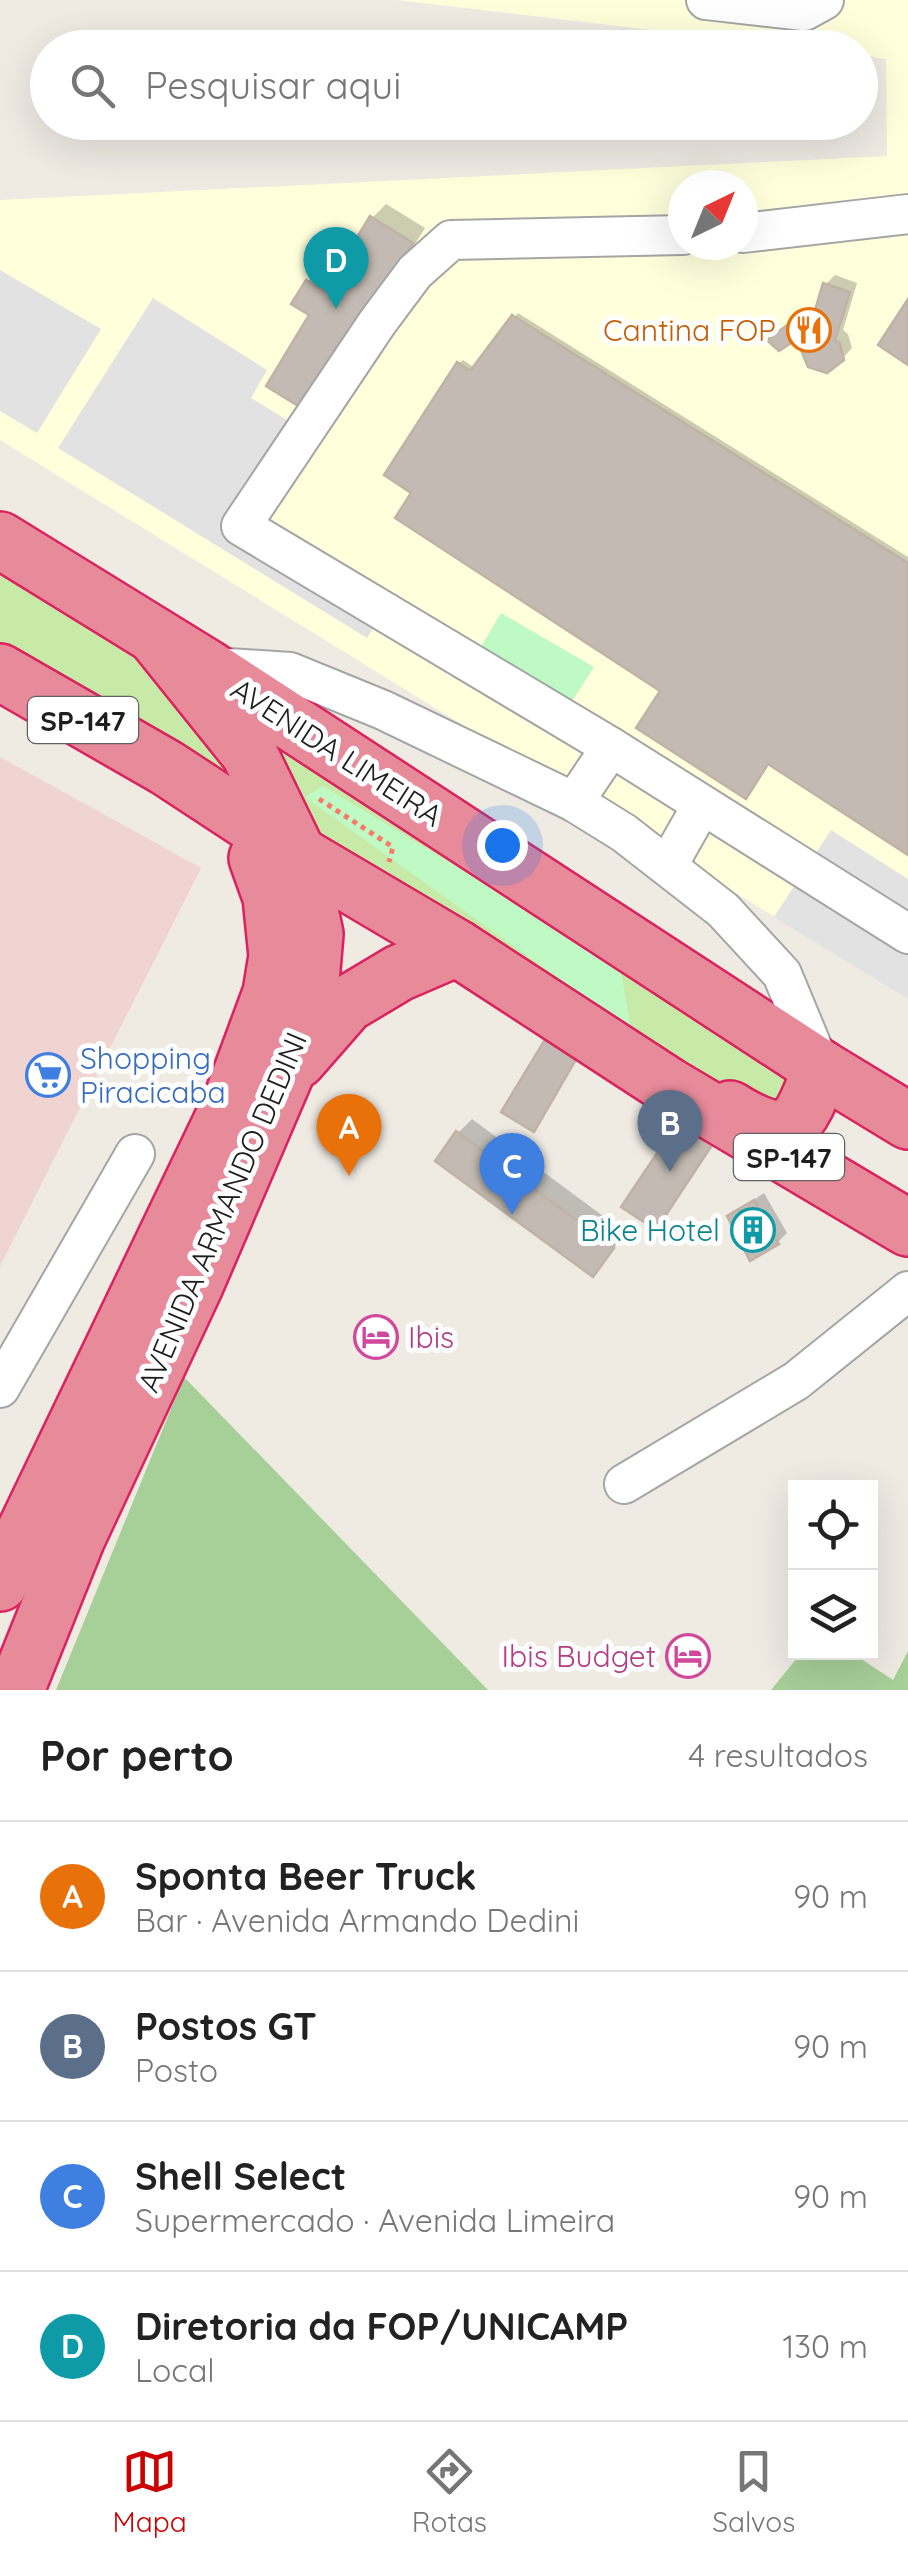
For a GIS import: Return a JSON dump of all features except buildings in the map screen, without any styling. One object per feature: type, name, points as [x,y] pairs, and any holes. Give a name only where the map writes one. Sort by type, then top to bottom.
[{"type":"highway","name":"AVENIDA LIMEIRA","points":[[0,540],[206,667],[821,1068]]},
{"type":"highway","name":"AVENIDA ARMANDO DEDINI","points":[[16,1690],[77,1538],[196,1283],[286,1073],[309,1004],[315,934],[298,854],[249,753],[155,636]]},
{"type":"highway","name":"SP-147","points":[[0,672],[166,768],[298,854],[457,948],[669,1086],[908,1228]]},
{"type":"highway","name":"AVENIDA ARMANDO DEDINI","points":[[0,1583],[230,1104],[271,993],[278,956],[272,897],[256,856],[234,828],[166,768]]},
{"type":"highway","points":[[286,1073],[347,1004],[399,973],[457,948]]},
{"type":"highway","name":"SP-147","points":[[821,1068],[908,1121]]},
{"type":"highway","points":[[669,1086],[716,1100],[762,1129],[790,1126],[805,1111],[821,1068]]},
{"type":"street","points":[[706,0],[804,11],[824,0]]},
{"type":"street","points":[[758,231],[908,214]]},
{"type":"street","points":[[668,235],[451,240],[415,272],[377,322],[241,526],[612,747],[908,934]]},
{"type":"street","points":[[206,667],[290,672],[383,710],[574,802],[668,864],[723,910],[782,974],[821,1068]]},
{"type":"street","points":[[574,802],[612,747]]},
{"type":"street","points":[[668,864],[702,805]]},
{"type":"street","points":[[0,1388],[135,1154]]},
{"type":"street","points":[[624,1484],[796,1380],[908,1291]]},
{"type":"path","points":[[313,795],[393,847],[378,900]]},
{"type":"shaded area","points":[[397,0],[908,0],[908,999],[0,440],[0,200],[887,156],[886,59],[878,58],[878,30],[651,30]]},
{"type":"shaded area","points":[[0,270],[101,329],[37,433],[0,411]]},
{"type":"shaded area","points":[[153,298],[267,370],[251,398],[305,431],[251,513],[384,611],[367,638],[58,448]]},
{"type":"shaded area","name":"Shopping Piracicaba","points":[[0,757],[201,868],[0,1266]]},
{"type":"shaded area","points":[[831,830],[908,879],[908,999],[774,917]]},
{"type":"green space","points":[[0,540],[821,1068],[790,1126],[0,672]]},
{"type":"green space","points":[[501,613],[594,667],[571,703],[481,647]]},
{"type":"green space","points":[[323,786],[620,965],[631,1030],[305,797]]},
{"type":"green space","points":[[184,1377],[488,1690],[56,1690]]},
{"type":"green space","points":[[908,1651],[908,1690],[771,1690],[795,1660],[863,1660],[893,1680]]},
{"type":"place","name":"Diretoria da FOP/UNICAMP","points":[[336,309]]},
{"type":"place","name":"Cantina FOP","points":[[809,330]]},
{"type":"place","name":"Shopping Piracicaba","points":[[48,1075]]},
{"type":"place","name":"Postos GT","points":[[670,1172]]},
{"type":"place","name":"Sponta Beer Truck","points":[[349,1176]]},
{"type":"place","name":"Shell Select","points":[[512,1215]]},
{"type":"place","name":"Bike Hotel","points":[[753,1230]]},
{"type":"place","name":"Ibis","points":[[376,1337]]},
{"type":"place","name":"Ibis Budget","points":[[688,1656]]}]
